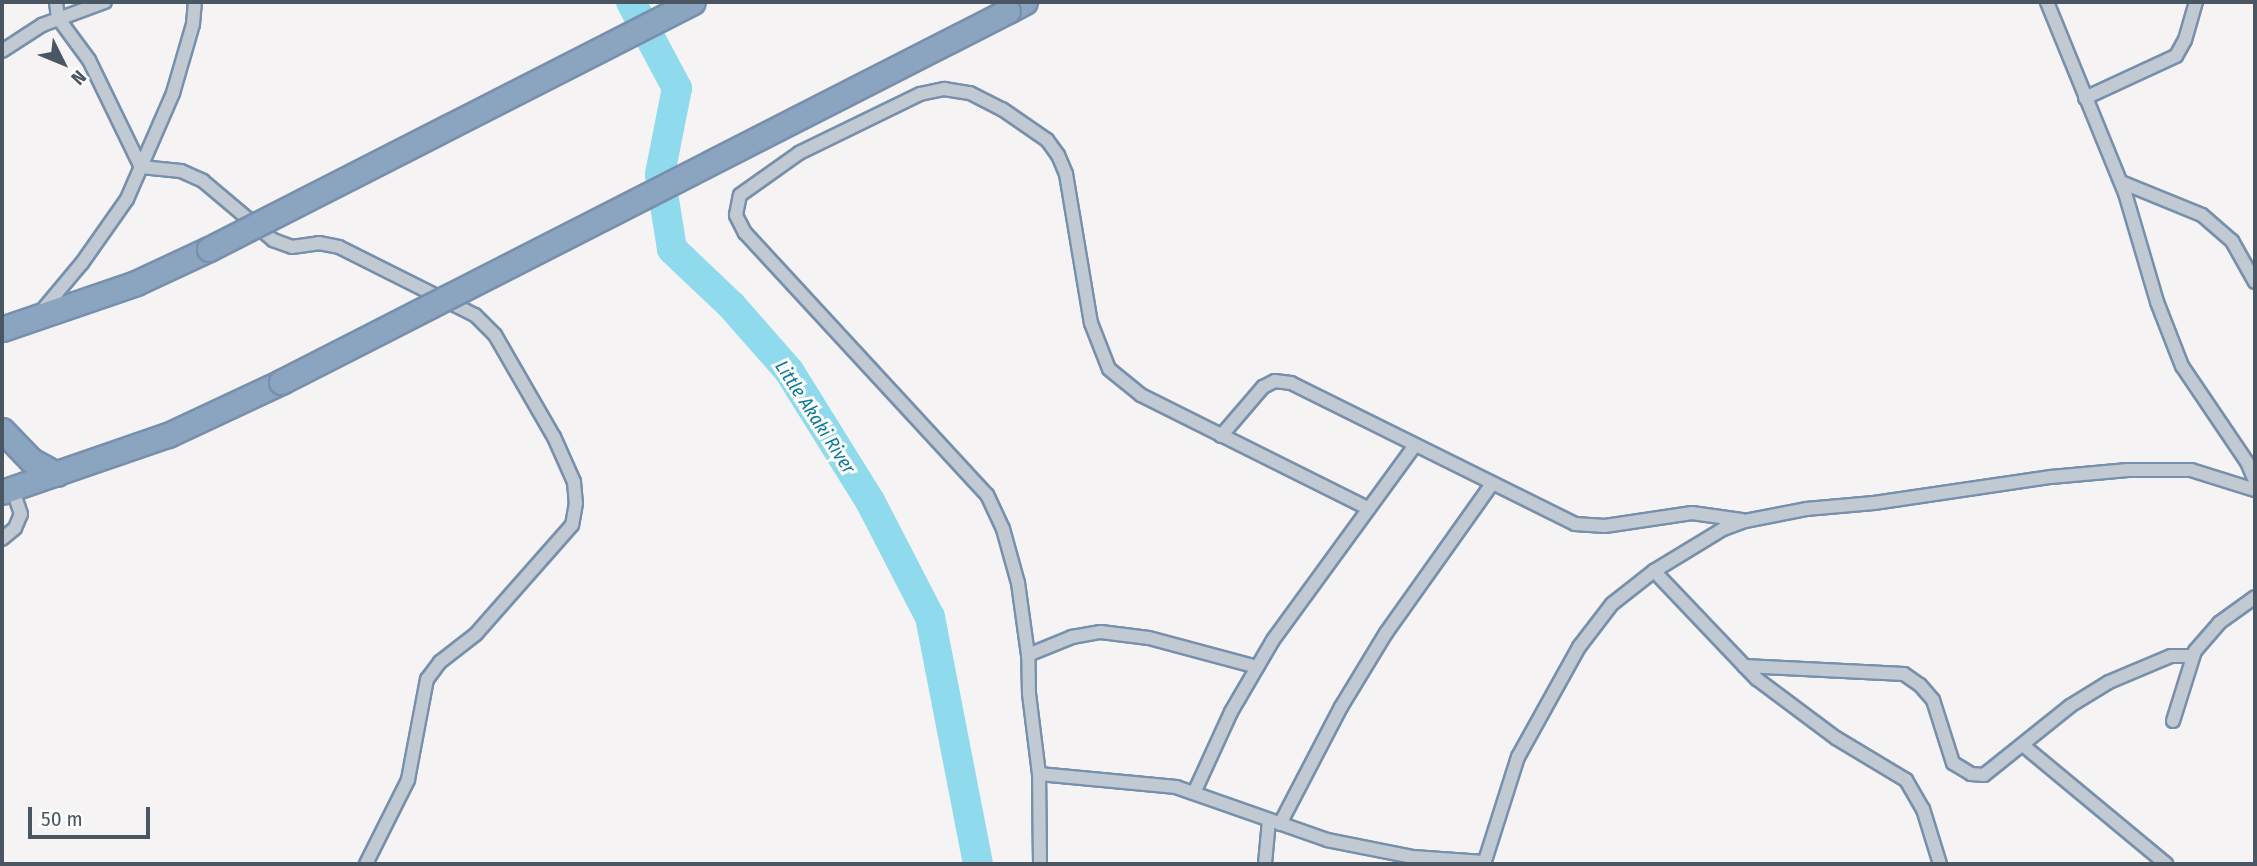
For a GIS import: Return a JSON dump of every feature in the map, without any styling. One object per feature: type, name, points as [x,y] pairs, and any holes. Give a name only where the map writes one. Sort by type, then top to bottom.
[{"type":"highway","points":[[3,331],[136,283],[209,249],[693,2]]},
{"type":"highway","points":[[7,490],[168,435],[281,382],[1016,6]]},
{"type":"highway","points":[[2,430],[31,460],[56,474]]},
{"type":"street","points":[[56,2],[58,18],[89,60],[141,166]]},
{"type":"street","points":[[2,51],[58,18],[105,2]]},
{"type":"street","points":[[36,318],[82,264],[127,199],[173,93],[193,24],[195,2]]},
{"type":"street","points":[[2047,2],[2121,182],[2157,302],[2182,366],[2247,462],[2255,481]]},
{"type":"street","points":[[2085,97],[2176,56],[2185,40],[2196,2]]},
{"type":"street","points":[[1041,864],[1039,774],[1028,694],[1028,655],[1015,572],[1003,529],[987,495],[745,233],[736,215],[740,195],[799,153],[920,94],[944,89],[970,93],[1002,109],[1046,140],[1058,155],[1066,174],[1091,323],[1108,369],[1141,395],[1368,508]]},
{"type":"street","points":[[141,166],[181,171],[203,181],[273,240],[292,247],[319,243],[339,247],[475,315],[495,335],[554,437],[573,482],[576,503],[572,526],[476,634],[440,662],[427,679],[408,780],[366,864]]},
{"type":"street","points":[[2121,182],[2202,215],[2232,241],[2255,282]]},
{"type":"street","points":[[1221,436],[1250,398],[1275,381],[1291,383],[1318,394],[1576,524],[1605,526],[1692,513],[1745,521]]},
{"type":"street","points":[[1194,793],[1231,712],[1257,667],[1415,445]]},
{"type":"street","points":[[1039,774],[1176,787],[1328,840],[1413,857],[1484,863],[1518,757],[1580,646],[1612,604],[1654,571],[1723,529],[1745,521],[1807,509],[1874,503],[2051,477],[2128,470],[2191,470],[2255,490]]},
{"type":"street","points":[[1265,864],[1275,822],[1341,708],[1386,634],[1492,484]]},
{"type":"street","points":[[2,539],[15,528],[21,514],[7,490]]},
{"type":"street","points":[[1654,571],[1757,679],[1836,738],[1906,780],[1923,810],[1940,864]]},
{"type":"street","points":[[2173,721],[2193,656],[2207,633],[2255,597]]},
{"type":"street","points":[[1028,655],[1072,637],[1101,632],[1149,638],[1257,667]]},
{"type":"street","points":[[1744,666],[1904,674],[1933,700],[1952,762],[1971,774],[1984,775],[2024,746],[2070,706],[2109,682],[2171,656],[2193,656]]},
{"type":"street","points":[[2024,746],[2166,864]]},
{"type":"waterway","name":"Little Akaki River","points":[[631,2],[677,88],[660,174],[672,249],[731,305],[789,371],[870,501],[930,617],[978,864]]}]
